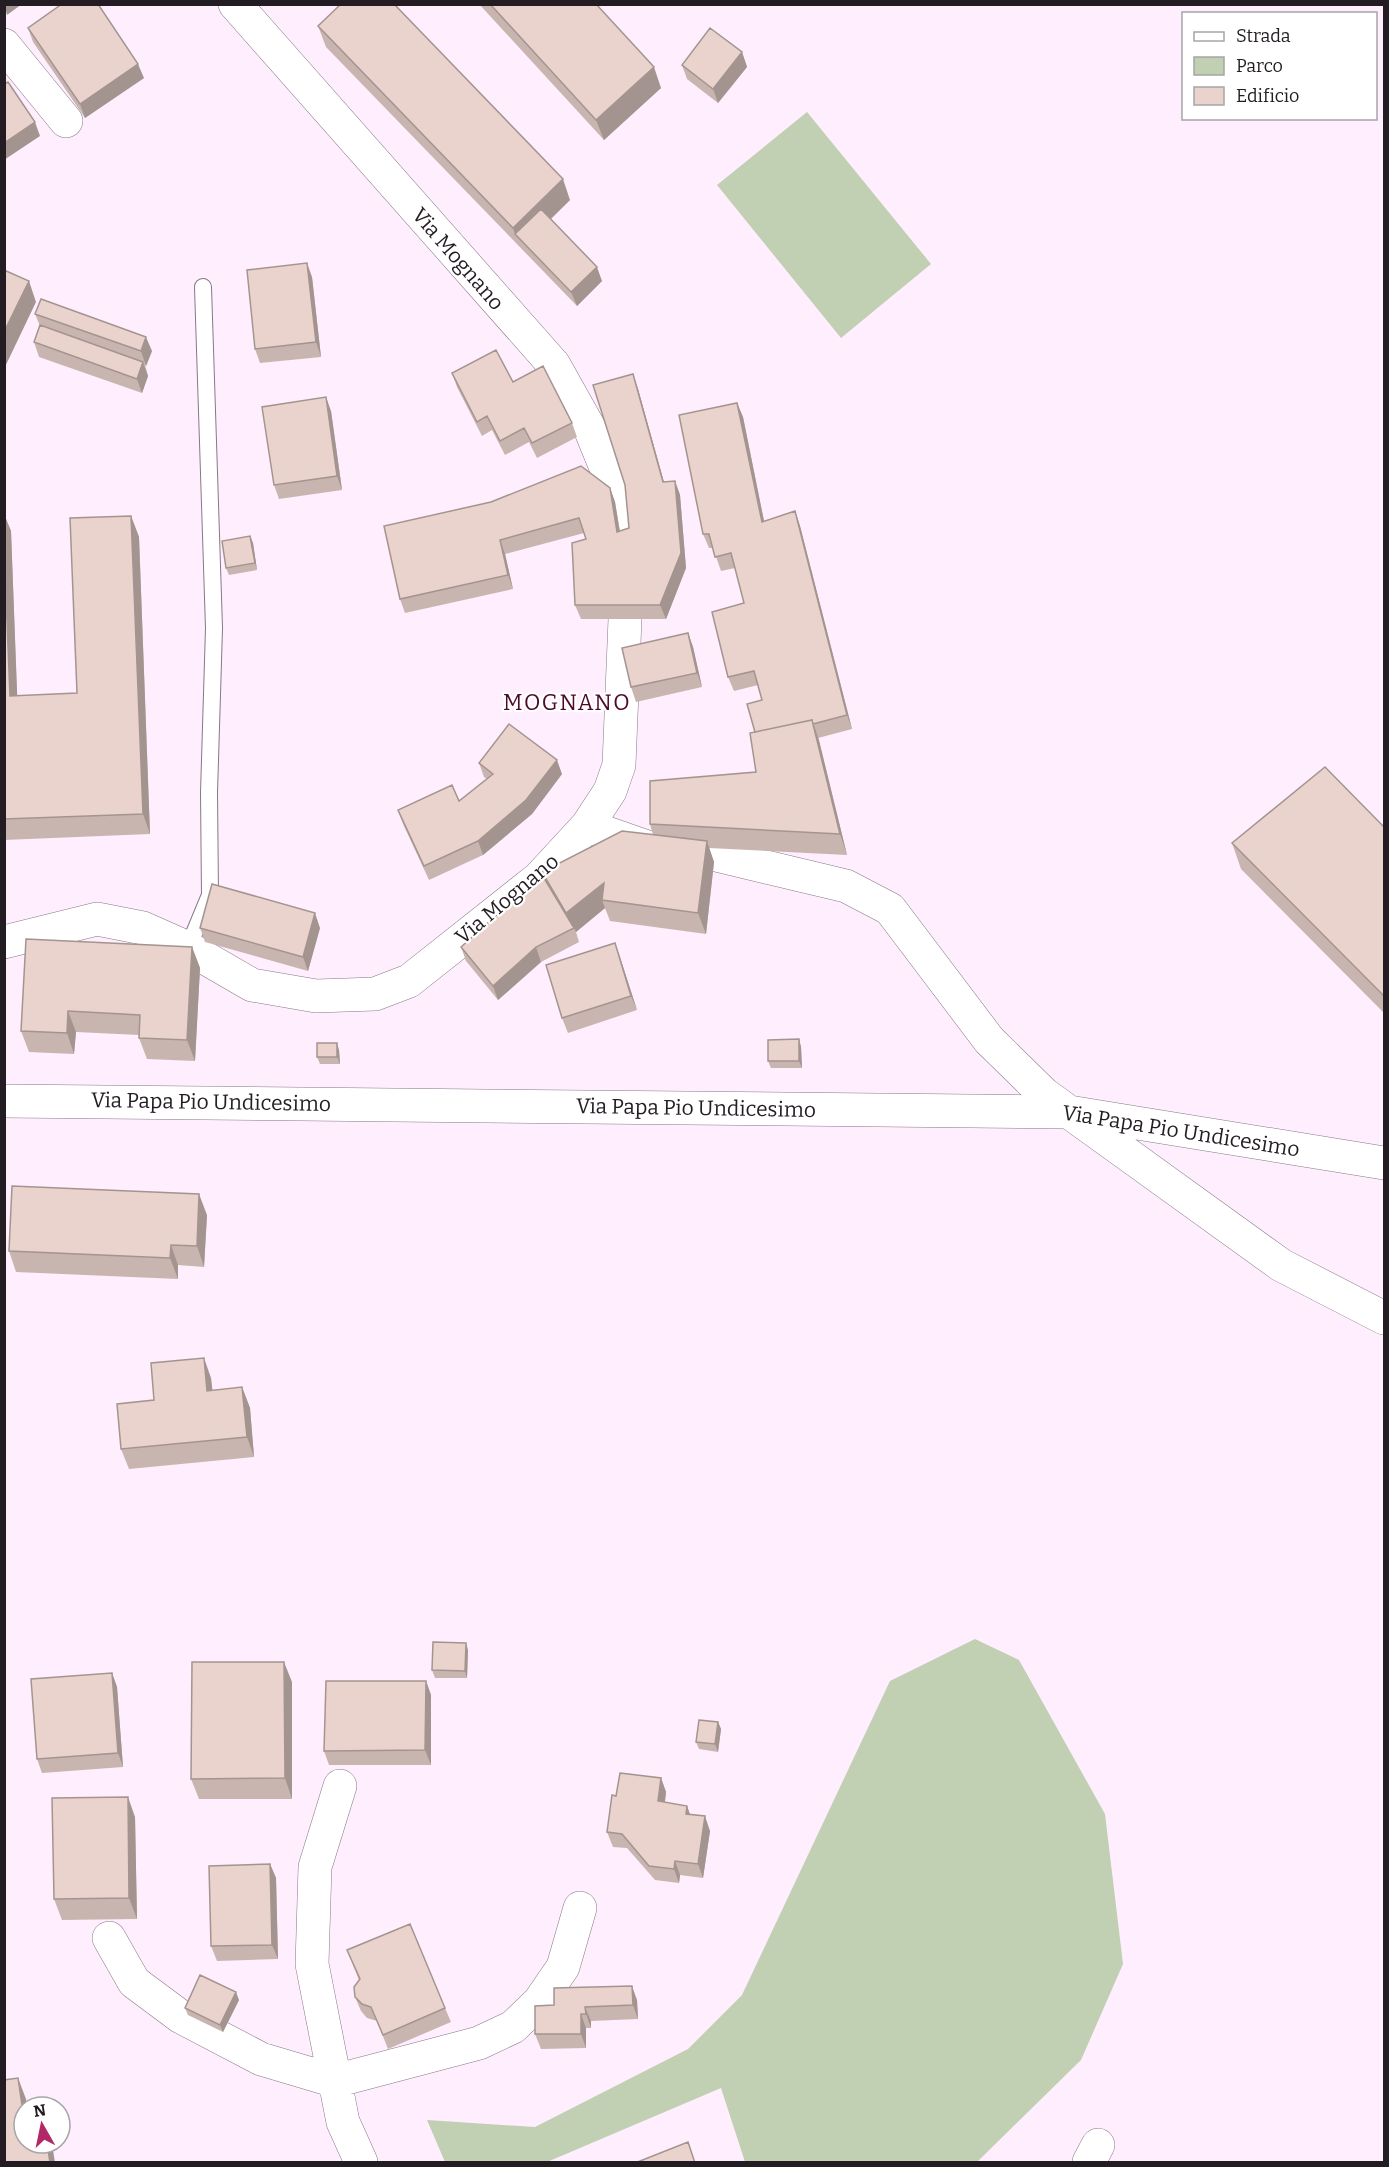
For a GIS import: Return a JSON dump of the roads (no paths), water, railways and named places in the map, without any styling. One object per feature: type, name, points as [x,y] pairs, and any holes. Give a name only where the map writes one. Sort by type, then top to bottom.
[{"type":"street","name":"Via Mognano","points":[[235,4],[554,365],[600,453],[622,507],[628,544]]},
{"type":"street","points":[[4,45],[66,122]]},
{"type":"street","name":"Via Mognano","points":[[4,942],[97,919],[143,928],[188,948],[252,985],[316,996],[375,994],[409,981],[539,878],[587,826],[610,791],[619,765],[625,619]]},
{"type":"street","points":[[587,826],[653,849],[712,854],[846,885],[890,909],[989,1040],[1044,1094],[1281,1265],[1384,1318]]},
{"type":"street","name":"Via Papa Pio Undicesimo","points":[[4,1101],[1070,1112],[1384,1163]]},
{"type":"street","points":[[340,1786],[315,1867],[312,1964],[343,2122],[362,2163]]},
{"type":"street","points":[[109,1938],[134,1982],[180,2017],[261,2059],[335,2080],[479,2043],[513,2027],[539,2002],[564,1967],[580,1908]]},
{"type":"lane","points":[[188,948],[210,895],[209,793],[214,628],[203,287]]},
{"type":"district","name":"MOGNANO","points":[[567,702]]}]
